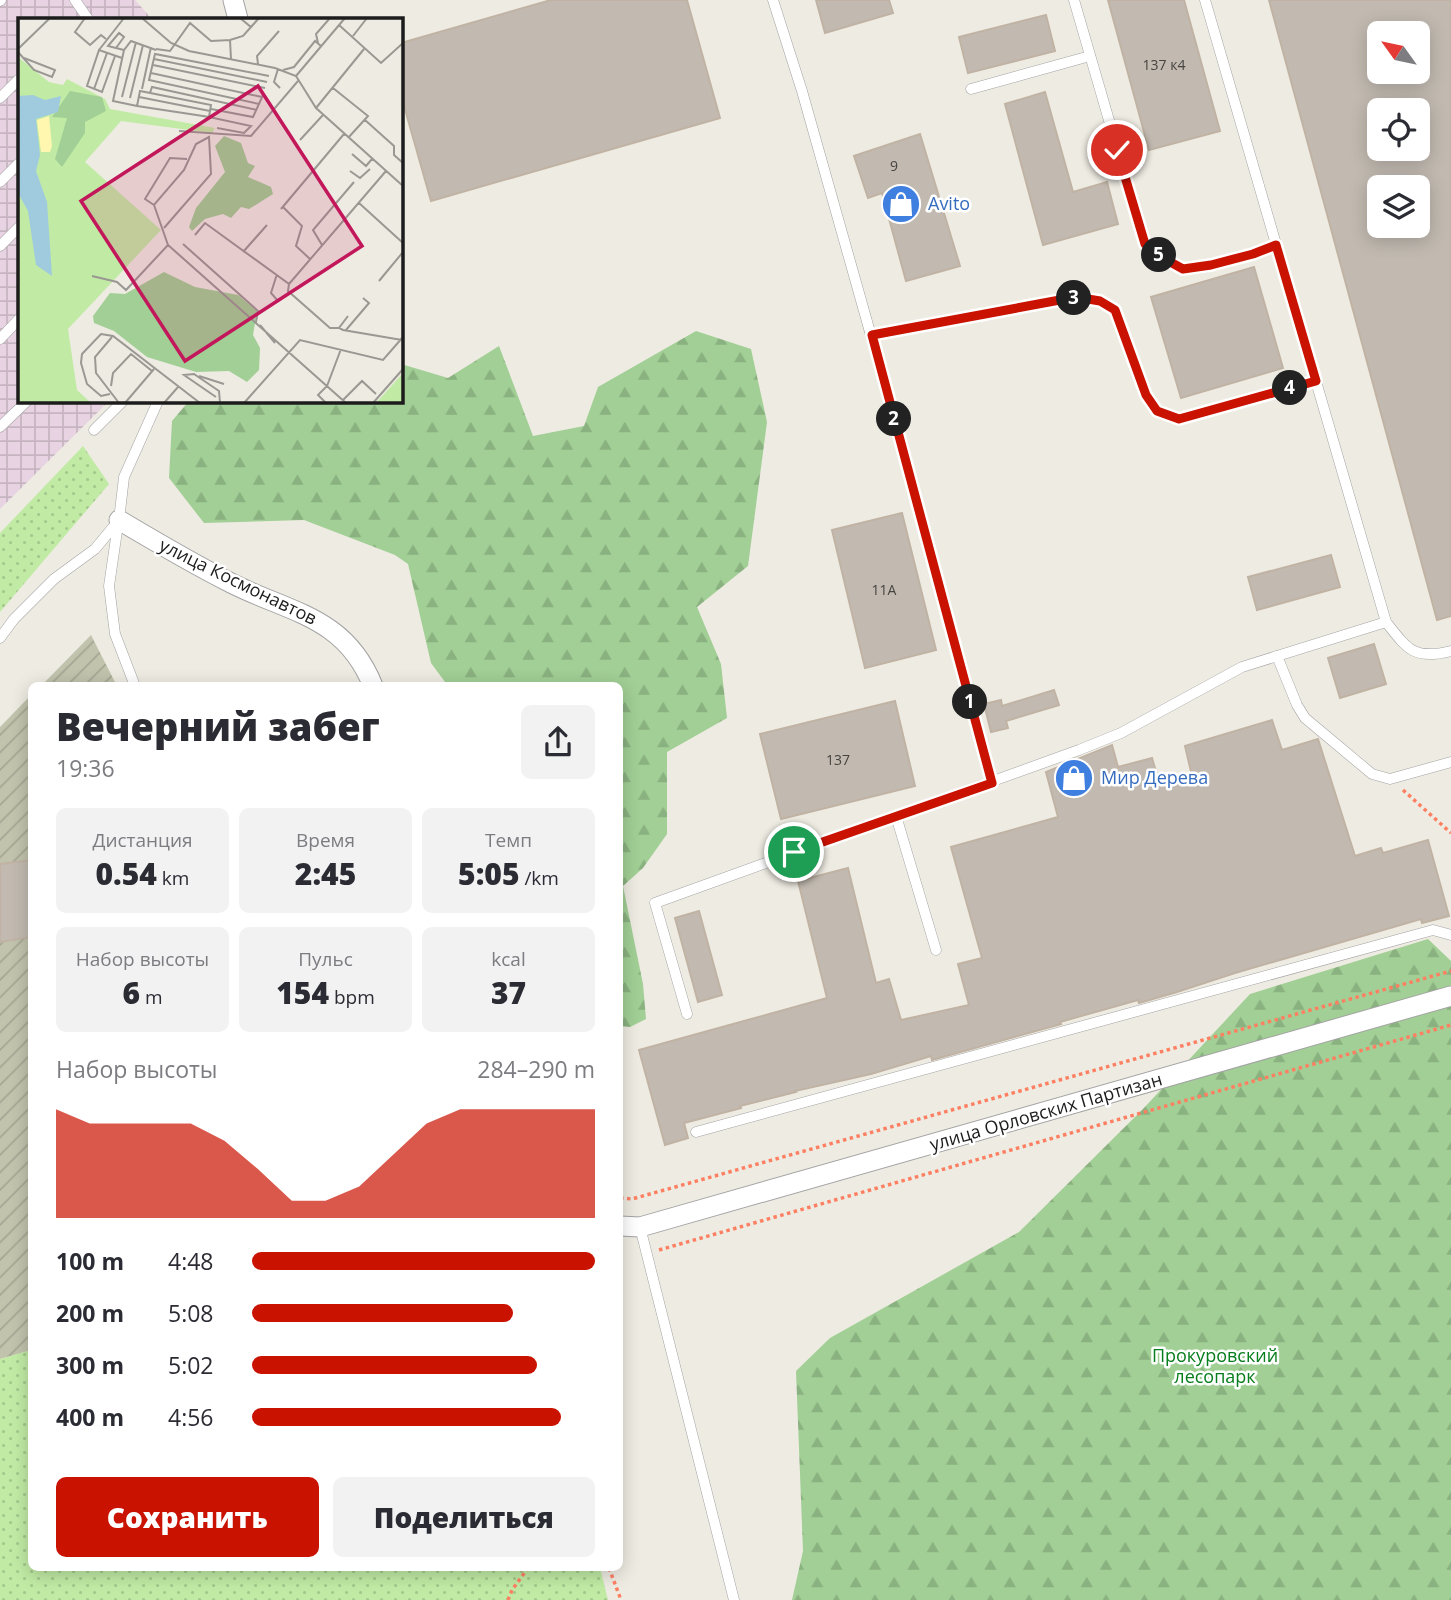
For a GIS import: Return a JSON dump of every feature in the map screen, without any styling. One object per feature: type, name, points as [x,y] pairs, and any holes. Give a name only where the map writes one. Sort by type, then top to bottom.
[{"type":"street","points":[[233,0],[238,18]]},
{"type":"street","name":"улица Космонавтов","points":[[119,520],[199,567],[245,590],[306,614],[339,635],[364,665],[371,682]]},
{"type":"street","name":"улица Орловских Партизан","points":[[623,1226],[640,1227],[1451,996]]},
{"type":"lane","points":[[75,0],[83,17]]},
{"type":"lane","points":[[773,0],[802,91],[879,364]]},
{"type":"lane","points":[[1073,0],[1145,244],[1183,269],[1222,262],[1276,245]]},
{"type":"lane","points":[[1205,0],[1386,622],[1405,647],[1430,656],[1451,651]]},
{"type":"lane","points":[[971,89],[1090,56]]},
{"type":"lane","points":[[0,98],[18,80]]},
{"type":"lane","points":[[0,183],[18,164]]},
{"type":"lane","points":[[0,246],[18,228]]},
{"type":"lane","points":[[872,335],[1076,297],[1100,301],[1115,310],[1146,395],[1157,411],[1179,419],[1316,381]]},
{"type":"lane","points":[[0,339],[18,320]]},
{"type":"lane","points":[[0,427],[26,402]]},
{"type":"lane","points":[[94,430],[122,402]]},
{"type":"lane","points":[[133,682],[115,634],[109,586],[124,477],[158,402]]},
{"type":"lane","points":[[919,513],[992,783]]},
{"type":"lane","points":[[0,638],[14,619],[54,579],[95,549],[119,520]]},
{"type":"lane","points":[[687,1014],[655,903],[992,783],[1121,733],[1242,667],[1386,622]]},
{"type":"lane","points":[[1277,656],[1305,718],[1372,774],[1390,779],[1451,762]]},
{"type":"lane","points":[[896,816],[936,950]]},
{"type":"lane","points":[[696,1132],[1433,930],[1451,935]]},
{"type":"lane","points":[[640,1227],[734,1600]]},
{"type":"path","points":[[879,364],[919,513]]},
{"type":"path","points":[[1390,779],[1451,833]]},
{"type":"path","points":[[623,1198],[632,1199],[1451,971]]},
{"type":"path","points":[[647,1253],[1451,1025]]},
{"type":"path","points":[[508,1600],[526,1571]]},
{"type":"path","points":[[610,1571],[621,1600]]},
{"type":"shaded area","points":[[0,0],[135,0],[151,18],[18,18],[18,402],[108,402],[0,509]]},
{"type":"shaded area","points":[[91,635],[115,682],[45,682]]},
{"type":"shaded area","points":[[28,698],[28,1351],[0,1359],[0,727]]},
{"type":"green space","points":[[696,331],[751,349],[767,422],[748,566],[697,607],[721,664],[727,718],[667,752],[667,834],[643,868],[623,886],[623,682],[445,682],[431,663],[408,564],[395,555],[304,520],[204,523],[169,478],[172,421],[188,402],[402,402],[402,364],[448,378],[499,346],[533,436],[584,426],[598,387]]},
{"type":"green space","points":[[83,446],[109,484],[0,612],[0,533]]},
{"type":"green space","points":[[623,886],[643,984],[646,1019],[630,1027],[623,1026]]},
{"type":"green space","name":"Прокуровский лесопарк","points":[[1428,939],[1451,961],[1451,1600],[792,1600],[803,1551],[796,1371],[830,1338],[1019,1232],[1143,1109],[1250,994]]},
{"type":"green space","points":[[28,1351],[28,1571],[601,1571],[608,1600],[0,1600],[0,1359]]},
{"type":"building","points":[[551,0],[687,0],[720,118],[431,201],[402,99],[402,43]]},
{"type":"building","points":[[816,0],[889,0],[893,13],[825,33]]},
{"type":"building","points":[[1108,0],[1184,0],[1220,131],[1149,150]]},
{"type":"building","points":[[1269,0],[1451,0],[1451,616],[1437,620]]},
{"type":"building","points":[[1046,15],[1055,51],[968,73],[959,37]]},
{"type":"building","points":[[1045,92],[1073,192],[1107,182],[1118,224],[1043,245],[1005,104]]},
{"type":"building","points":[[920,134],[960,266],[906,281],[882,193],[868,198],[854,156]]},
{"type":"building","points":[[1254,267],[1283,368],[1181,398],[1151,297]]},
{"type":"building","points":[[902,513],[936,650],[865,668],[832,530]]},
{"type":"building","points":[[1331,555],[1340,587],[1257,610],[1248,577]]},
{"type":"building","points":[[1374,644],[1386,684],[1340,698],[1328,658]]},
{"type":"building","points":[[1054,690],[1059,705],[1006,721],[1008,728],[991,732],[984,704],[1001,700],[1002,706]]},
{"type":"building","points":[[895,701],[915,786],[781,819],[760,734]]},
{"type":"building","points":[[1272,720],[1282,750],[1318,739],[1355,856],[1381,848],[1383,853],[1428,840],[1449,916],[1422,923],[1421,919],[1139,1003],[1138,1000],[932,1060],[931,1056],[871,1074],[740,1106],[741,1108],[684,1123],[688,1138],[665,1145],[639,1050],[827,998],[798,881],[848,868],[876,983],[889,979],[901,1020],[969,1005],[958,964],[982,958],[951,847],[1058,817],[1046,772],[1112,745],[1118,767],[1152,758],[1160,785],[1192,776],[1185,746]]},
{"type":"building","points":[[28,860],[28,938],[0,942],[0,864]]},
{"type":"building","points":[[699,911],[722,995],[698,1002],[675,918]]},
{"type":"place","name":"Avito","points":[[901,204]]},
{"type":"place","name":"Мир Дерева","points":[[1074,778]]},
{"type":"route","points":[[794,852],[992,783],[872,335],[1076,297],[1100,301],[1115,310],[1146,395],[1157,411],[1179,419],[1316,381],[1276,245],[1211,265],[1183,269],[1163,258],[1145,244],[1117,150]]}]
